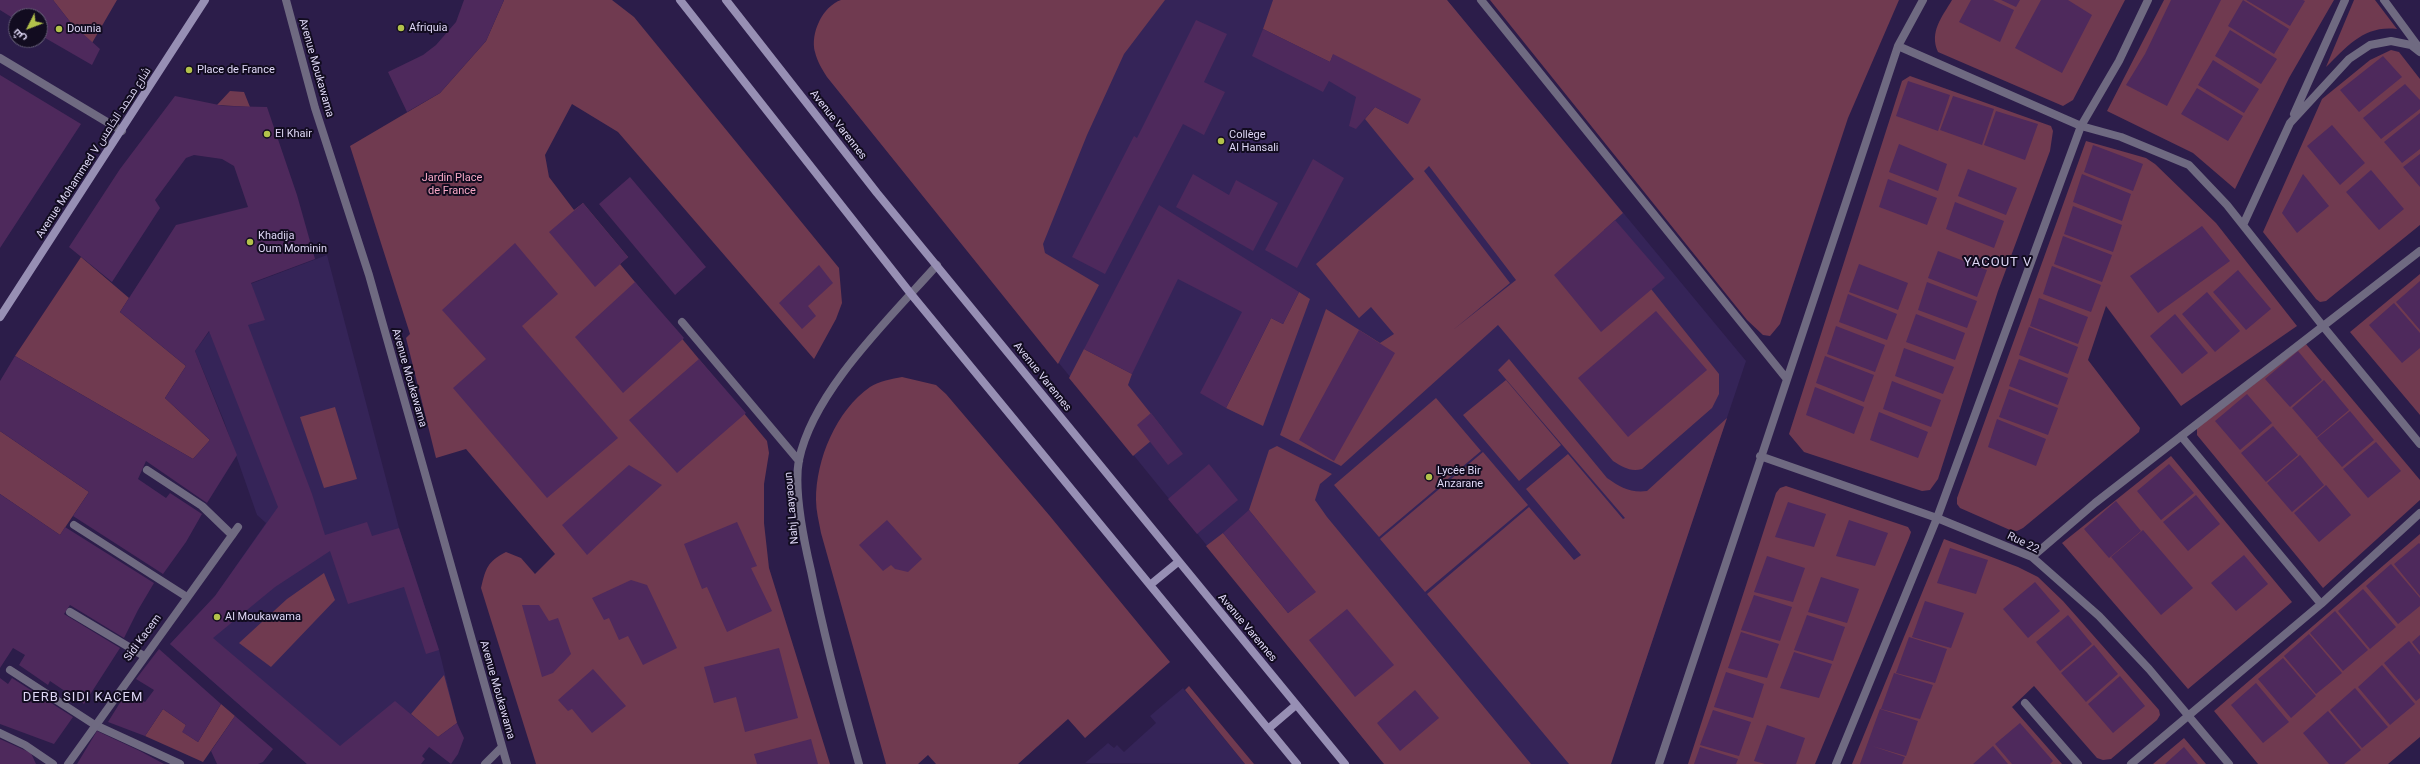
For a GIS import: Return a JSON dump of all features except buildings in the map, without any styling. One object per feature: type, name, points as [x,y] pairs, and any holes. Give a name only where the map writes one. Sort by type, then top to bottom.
[{"type":"main road","name":"Avenue Mohammed V شارع محمد الخامس","points":[[0,317],[122,131],[205,0]]},
{"type":"main road","points":[[680,0],[912,294],[1297,764]]},
{"type":"main road","name":"Avenue Varennes","points":[[726,0],[877,193],[1345,764]]},
{"type":"main road","points":[[1150,585],[1178,562]]},
{"type":"main road","points":[[1268,729],[1296,705]]},
{"type":"street","name":"Avenue Moukawama","points":[[286,0],[315,108],[371,283],[507,764]]},
{"type":"street","points":[[1481,0],[1786,378]]},
{"type":"street","points":[[1659,764],[1760,456],[1898,46],[1923,0]]},
{"type":"street","points":[[1836,764],[1937,518],[2081,126],[2119,60],[2148,0]]},
{"type":"street","points":[[2243,226],[2345,0]]},
{"type":"street","points":[[2384,0],[2420,49]]},
{"type":"street","points":[[2290,123],[2349,59],[2370,45],[2391,41],[2410,45],[2420,52]]},
{"type":"street","points":[[1898,46],[2081,126],[2121,137],[2189,165],[2243,226],[2322,326],[2420,444]]},
{"type":"street","points":[[0,58],[122,131]]},
{"type":"street","points":[[2032,557],[2094,504],[2420,251]]},
{"type":"street","name":"Nahj Laayaoun","points":[[859,764],[828,651],[803,533],[799,461],[808,435],[820,411],[843,374],[937,265]]},
{"type":"street","points":[[682,322],[799,461]]},
{"type":"street","points":[[2181,436],[2321,604]]},
{"type":"street","name":"Rue 22","points":[[1760,456],[1937,518],[2032,557],[2099,616],[2149,669],[2228,764]]},
{"type":"street","points":[[147,470],[202,506],[232,535]]},
{"type":"street","points":[[2131,764],[2321,604],[2420,513]]},
{"type":"street","points":[[74,525],[187,597]]},
{"type":"street","name":"Sidi Kacem","points":[[68,764],[238,527]]},
{"type":"street","points":[[70,612],[144,656]]},
{"type":"street","points":[[10,670],[95,725],[180,764]]},
{"type":"street","points":[[2024,703],[2078,764]]},
{"type":"street","points":[[0,733],[25,745],[53,764]]},
{"type":"street","points":[[485,764],[502,747]]},
{"type":"shaded area","points":[[841,0],[1447,0],[1746,361],[1611,764],[1384,764],[827,77],[814,50],[816,32],[820,19],[827,9]]},
{"type":"shaded area","points":[[327,255],[399,528],[439,650],[457,723],[438,737],[422,756],[421,764],[307,764],[170,644],[215,596],[266,523],[257,515],[224,421],[195,351],[234,298],[237,289]]},
{"type":"shaded area","points":[[1183,688],[1245,764],[1085,763],[1108,743],[1114,748],[1117,745],[1124,752],[1156,723],[1150,716]]},
{"type":"green space","points":[[53,0],[117,0],[92,43],[71,23]]},
{"type":"green space","name":"Jardin Place de France","points":[[504,0],[612,0],[634,17],[839,268],[842,303],[836,319],[814,359],[618,132],[572,104],[545,155],[549,177],[574,210],[583,203],[628,257],[620,264],[767,441],[769,453],[764,484],[764,523],[769,568],[830,764],[536,764],[481,588],[488,566],[495,559],[506,552],[521,558],[535,574],[555,554],[466,449],[436,458],[406,338],[410,334],[350,146],[440,93],[486,41]]},
{"type":"green space","points":[[841,0],[1165,0],[1124,54],[1087,135],[1043,244],[1045,253],[1099,285],[1058,364],[823,71],[815,52],[814,37],[816,29],[819,21],[829,8]]},
{"type":"green space","points":[[1273,0],[1447,0],[1623,213],[1604,230],[1719,374],[1719,394],[1712,408],[1642,469],[1634,470],[1627,468],[1613,461],[1498,325],[1341,466],[1280,435],[1326,309],[1380,343],[1394,334],[1371,307],[1359,318],[1316,264],[1414,179],[1365,119],[1375,107],[1408,124],[1333,55],[1330,62],[1263,29]],"holes":[[[1429,166],[1516,280],[1453,330],[1510,283],[1424,171]]]},
{"type":"green space","points":[[1490,0],[1899,0],[1848,118],[1780,324],[1770,336],[1763,335],[1747,320]]},
{"type":"green space","points":[[1952,0],[2125,0],[2073,100],[2063,106],[1938,52],[1935,38],[1936,31]]},
{"type":"green space","points":[[2164,0],[2334,0],[2289,78],[2235,189],[2193,153],[2107,111]]},
{"type":"green space","points":[[2354,0],[2375,0],[2397,29],[2375,30],[2366,34],[2349,45],[2326,67]]},
{"type":"green space","points":[[2391,50],[2399,52],[2420,79],[2420,225],[2326,301],[2320,302],[2316,299],[2263,232],[2322,99],[2370,60]]},
{"type":"green space","points":[[1910,76],[2051,126],[2053,131],[2050,151],[1998,291],[1938,479],[1930,490],[1922,491],[1804,452],[1789,434],[1902,81]]},
{"type":"green space","points":[[230,91],[244,92],[250,107],[217,105]]},
{"type":"green space","points":[[2086,141],[2146,158],[2155,164],[2216,223],[2297,326],[2181,406],[2106,306],[2088,360],[2140,428],[2139,432],[2023,528],[2017,531],[2010,530],[1960,508],[1957,504],[1957,498]]},
{"type":"green space","points":[[81,257],[129,298],[120,312],[186,366],[165,398],[210,440],[193,459],[15,356]]},
{"type":"green space","points":[[2420,274],[2420,415],[2350,332]]},
{"type":"green space","points":[[1299,292],[1310,299],[1263,426],[1226,408],[1271,318],[1283,324]]},
{"type":"green space","points":[[2306,344],[2420,480],[2420,500],[2323,588],[2197,435],[2197,428]]},
{"type":"green space","points":[[1084,349],[1132,374],[1128,385],[1164,430],[1133,456],[1069,378]]},
{"type":"green space","points":[[1509,359],[1607,478],[1621,487],[1630,490],[1647,491],[1727,418],[1611,764],[1569,764],[1427,594],[1529,507],[1574,560],[1581,555],[1526,489],[1568,454],[1623,519],[1625,518],[1498,370]]},
{"type":"green space","points":[[902,377],[936,385],[946,394],[1049,515],[1170,662],[1085,738],[1068,719],[1018,764],[936,764],[928,755],[918,764],[886,764],[821,533],[816,500],[817,484],[824,453],[830,437],[847,409],[870,387],[890,379]]},
{"type":"green space","points":[[1506,380],[1561,445],[1519,481],[1463,415]]},
{"type":"green space","points":[[1436,398],[1481,451],[1379,537],[1334,485]]},
{"type":"green space","points":[[335,407],[357,479],[324,488],[300,417]]},
{"type":"green space","points":[[0,431],[89,492],[60,535],[0,494]]},
{"type":"green space","points":[[1277,446],[1332,474],[1320,484],[1315,500],[1327,517],[1531,764],[1384,764],[1206,546],[1223,533],[1288,613],[1315,592],[1249,510],[1269,450]]},
{"type":"green space","points":[[1483,452],[1528,505],[1425,592],[1380,539]]},
{"type":"green space","points":[[2171,456],[2292,602],[2188,689],[2062,543]]},
{"type":"green space","points":[[1786,486],[1908,527],[1911,532],[1909,538],[1815,764],[1688,764],[1776,493],[1780,488]]},
{"type":"green space","points":[[2420,534],[2420,737],[2388,764],[2258,764],[2214,711]]},
{"type":"green space","points":[[1944,539],[2018,567],[2038,577],[2063,601],[2159,710],[2160,715],[2157,720],[2111,759],[2103,760],[2097,758],[2034,686],[2012,707],[2062,764],[1852,764]]},
{"type":"green space","points":[[324,573],[335,600],[271,667],[239,643],[287,599]]},
{"type":"green space","points":[[444,675],[457,723],[438,737],[411,714]]},
{"type":"green space","points":[[1189,686],[1254,764],[1245,764],[1185,690]]},
{"type":"green space","points":[[221,704],[235,716],[203,762],[145,736],[163,709],[186,725],[183,732],[198,742]]},
{"type":"green space","points":[[2184,738],[2206,764],[2153,764]]},
{"type":"place","name":"Afriquia","points":[[401,28]]},
{"type":"place","name":"Dounia","points":[[59,29]]},
{"type":"place","name":"Place de France","points":[[189,70]]},
{"type":"place","name":"El Khair","points":[[267,134]]},
{"type":"place","name":"Collège Al Hansali","points":[[1221,141]]},
{"type":"place","name":"Khadija Oum Mominin","points":[[250,242]]},
{"type":"place","name":"Lycée Bir Anzarane","points":[[1429,477]]},
{"type":"place","name":"Al Moukawama","points":[[217,617]]},
{"type":"district","name":"YACOUT V","points":[[1998,263]]},
{"type":"district","name":"DERB SIDI KACEM","points":[[83,698]]}]
